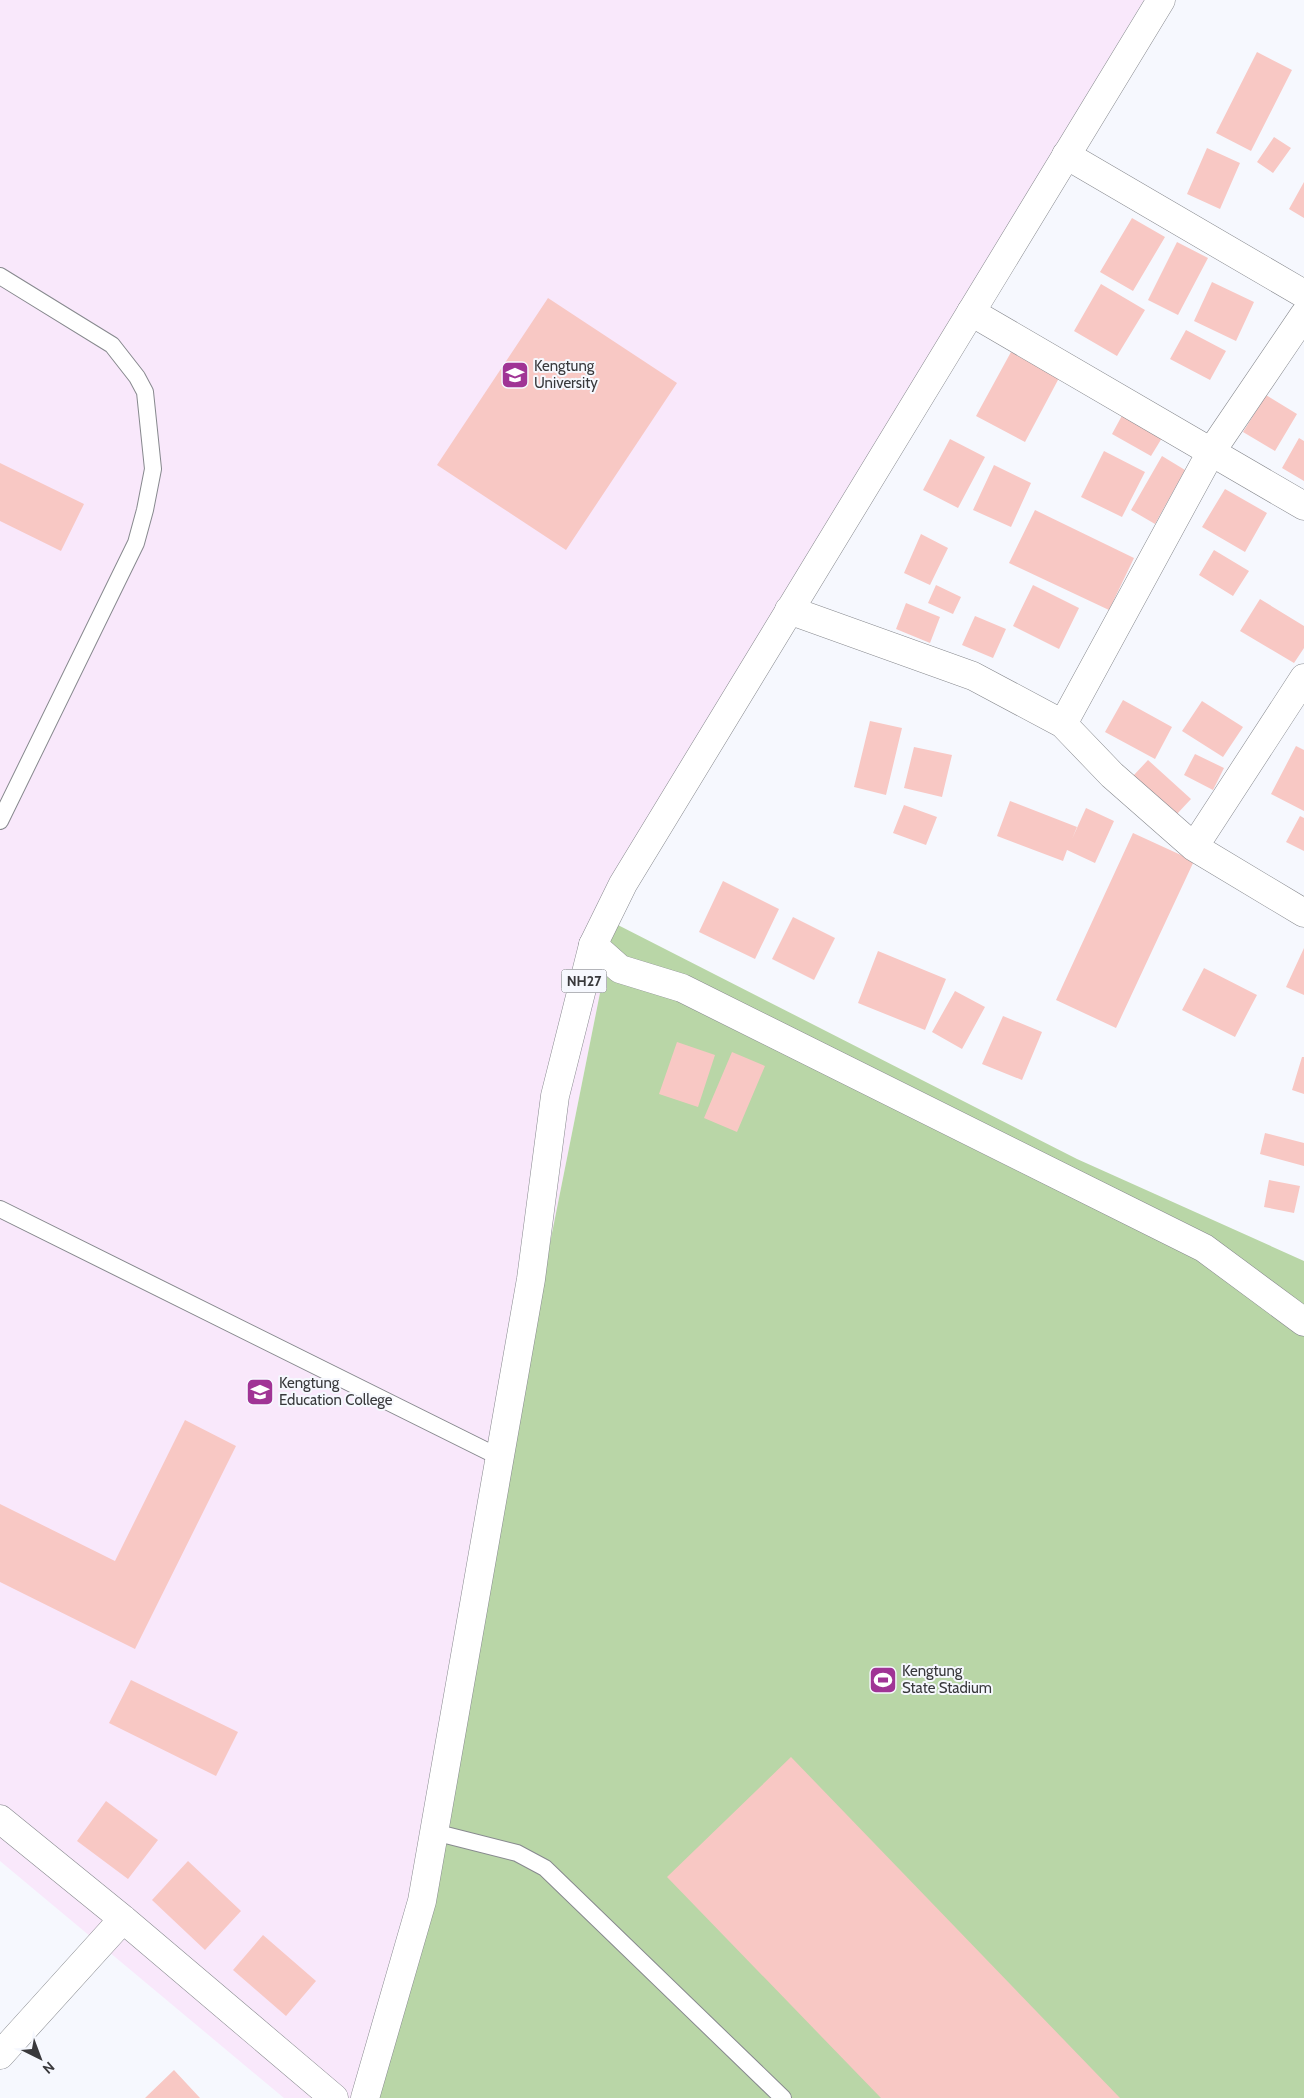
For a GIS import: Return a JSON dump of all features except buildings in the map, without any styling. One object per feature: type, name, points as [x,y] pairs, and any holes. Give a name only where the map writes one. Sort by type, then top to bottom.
[{"type":"main road","name":"NH27","points":[[365,2098],[422,1901],[531,1279],[554,1096],[593,945],[622,884],[1161,0]]},
{"type":"main road","points":[[1066,155],[1304,294]]},
{"type":"main road","points":[[971,312],[1304,506]]},
{"type":"main road","points":[[1063,724],[1211,452],[1304,315]]},
{"type":"main road","points":[[789,610],[973,676],[1063,724],[1112,775],[1194,847],[1304,913]]},
{"type":"main road","points":[[1194,847],[1304,678]]},
{"type":"main road","points":[[593,945],[620,969],[682,988],[1204,1248],[1304,1322]]},
{"type":"main road","points":[[0,1819],[123,1919],[334,2098]]},
{"type":"main road","points":[[0,2055],[123,1919]]},
{"type":"lane","points":[[0,276],[112,345],[125,360],[145,392],[153,469],[136,543],[0,821]]},
{"type":"lane","points":[[0,1209],[499,1458]]},
{"type":"lane","points":[[434,1832],[517,1853],[544,1868],[783,2098]]},
{"type":"shaded area","name":"Kengtung Education College","points":[[0,0],[1144,0],[705,725],[614,923],[379,2098],[284,2098],[0,1861]]},
{"type":"green space","name":"Kengtung State Stadium","points":[[614,923],[1077,1159],[1304,1261],[1304,2098],[379,2098]]},
{"type":"place","name":"Kengtung University","points":[[515,375]]},
{"type":"place","name":"Kengtung Education College","points":[[260,1392]]},
{"type":"place","name":"Kengtung State Stadium","points":[[883,1680]]}]
